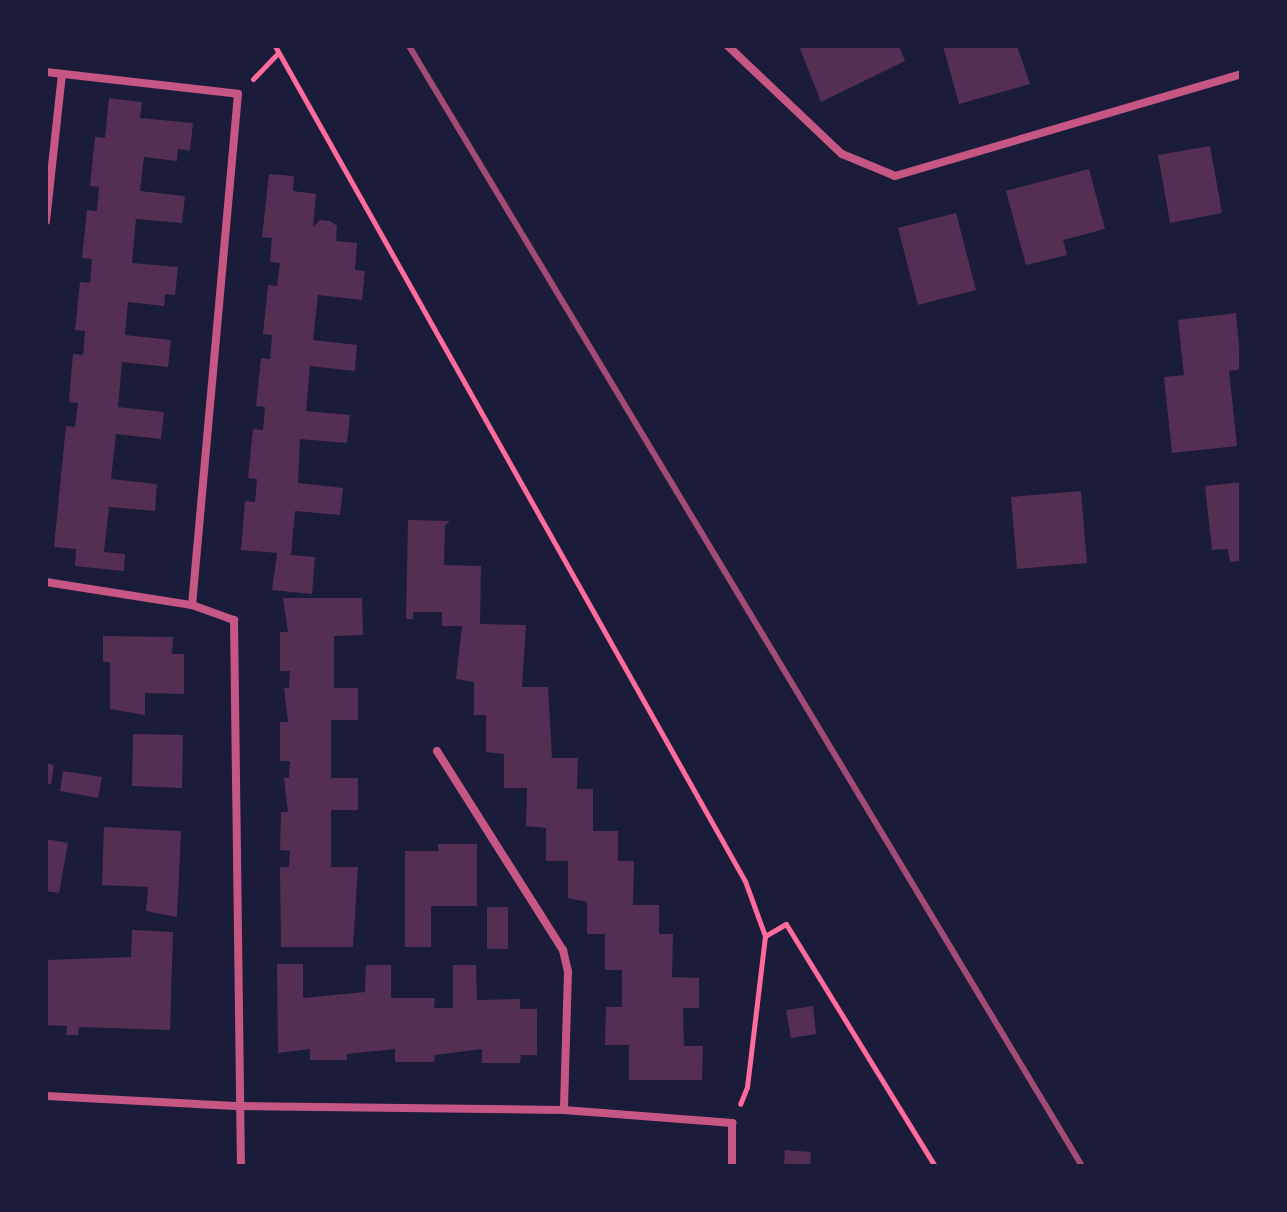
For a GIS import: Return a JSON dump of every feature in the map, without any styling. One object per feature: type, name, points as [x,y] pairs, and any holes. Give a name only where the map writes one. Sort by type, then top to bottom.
[{"type":"street","points":[[728,46],[842,154],[895,176],[1241,74]]},
{"type":"street","points":[[46,72],[238,94],[192,605]]},
{"type":"street","points":[[46,221],[62,74]]},
{"type":"street","points":[[46,582],[192,605],[234,620],[241,1166]]},
{"type":"street","points":[[437,751],[563,950],[568,972],[564,1110]]},
{"type":"street","points":[[46,1096],[240,1106],[564,1110],[732,1123],[732,1166]]},
{"type":"path","points":[[275,46],[745,881],[765,936],[747,1087],[732,1123]]},
{"type":"path","points":[[238,94],[278,53]]},
{"type":"path","points":[[765,936],[786,924],[935,1166]]},
{"type":"building","points":[[799,46],[899,46],[905,61],[821,102]]},
{"type":"building","points":[[943,46],[1017,46],[1030,84],[959,104]]},
{"type":"building","points":[[109,98],[142,102],[140,118],[193,123],[190,151],[178,149],[177,161],[144,157],[140,191],[185,196],[182,223],[136,219],[132,263],[178,267],[175,295],[165,294],[164,306],[128,302],[125,335],[171,340],[168,367],[122,362],[118,407],[164,412],[161,439],[116,434],[111,479],[157,484],[155,511],[109,507],[104,552],[125,554],[124,571],[75,566],[76,549],[54,547],[66,426],[75,427],[78,403],[69,402],[73,354],[83,355],[85,331],[75,330],[80,282],[90,283],[92,259],[82,258],[87,210],[97,211],[99,187],[90,186],[95,137],[105,138]]},
{"type":"building","points":[[1210,146],[1222,213],[1170,223],[1158,155]]},
{"type":"building","points":[[1089,169],[1105,229],[1063,240],[1067,255],[1026,265],[1006,191]]},
{"type":"building","points":[[269,174],[294,176],[293,191],[316,194],[313,227],[320,220],[337,226],[336,241],[357,243],[355,270],[365,271],[362,300],[318,295],[313,340],[357,345],[355,371],[310,366],[306,411],[350,415],[347,443],[300,439],[298,483],[343,488],[340,515],[295,511],[291,555],[315,557],[312,594],[272,590],[277,553],[241,550],[245,501],[255,502],[257,479],[248,478],[253,429],[263,430],[265,407],[256,406],[261,358],[270,359],[272,335],[263,334],[268,285],[277,286],[280,263],[270,262],[272,238],[262,237]]},
{"type":"building","points":[[956,213],[976,290],[918,305],[898,228]]},
{"type":"building","points":[[1236,313],[1241,369],[1229,371],[1237,446],[1172,453],[1164,377],[1184,375],[1178,320]]},
{"type":"building","points":[[1241,482],[1241,561],[1230,562],[1228,549],[1212,550],[1205,486]]},
{"type":"building","points":[[1081,491],[1087,563],[1017,569],[1011,497]]},
{"type":"building","points":[[408,520],[450,521],[445,525],[444,565],[481,566],[480,624],[526,625],[522,687],[548,687],[552,758],[578,758],[577,789],[593,789],[593,831],[618,831],[618,861],[634,861],[633,905],[659,905],[659,934],[673,934],[672,977],[699,978],[699,1008],[683,1008],[684,1046],[703,1046],[702,1080],[629,1080],[629,1045],[605,1045],[606,1007],[622,1007],[622,970],[605,970],[605,934],[587,934],[587,902],[568,898],[568,861],[546,861],[546,828],[526,826],[527,788],[504,788],[504,754],[486,752],[486,715],[474,715],[474,682],[456,679],[462,626],[442,626],[442,612],[413,612],[413,619],[406,619]]},
{"type":"building","points":[[283,598],[362,598],[363,635],[334,636],[334,688],[358,688],[358,720],[331,720],[331,778],[358,778],[358,810],[331,810],[331,867],[358,867],[353,947],[281,947],[280,867],[289,867],[290,851],[280,850],[281,812],[288,812],[284,778],[289,778],[290,761],[280,761],[280,722],[288,722],[284,688],[289,688],[290,671],[280,671],[280,632],[288,632]]},
{"type":"building","points":[[103,636],[173,637],[172,654],[184,654],[184,694],[145,693],[145,715],[110,709],[110,662],[103,662]]},
{"type":"building","points":[[133,734],[183,735],[182,788],[132,786]]},
{"type":"building","points":[[46,763],[54,765],[51,784],[46,784]]},
{"type":"building","points":[[63,771],[102,777],[98,798],[60,791]]},
{"type":"building","points":[[104,827],[181,831],[177,917],[146,911],[148,887],[102,885]]},
{"type":"building","points":[[46,839],[68,843],[59,893],[46,891]]},
{"type":"building","points":[[438,844],[477,844],[477,906],[431,906],[431,947],[405,947],[405,851],[438,851]]},
{"type":"building","points":[[487,907],[508,907],[508,949],[487,949]]},
{"type":"building","points":[[132,930],[173,932],[170,1030],[79,1027],[78,1035],[66,1035],[67,1026],[46,1025],[46,960],[131,957]]},
{"type":"building","points":[[277,964],[303,964],[303,998],[365,992],[366,965],[391,965],[391,998],[435,998],[434,1008],[453,1008],[453,965],[476,965],[477,1000],[520,999],[520,1009],[537,1009],[537,1055],[521,1055],[520,1063],[482,1063],[482,1049],[435,1055],[434,1062],[395,1062],[395,1049],[347,1054],[347,1060],[310,1060],[310,1049],[278,1053]]},
{"type":"building","points":[[813,1006],[816,1034],[791,1038],[786,1010]]},
{"type":"building","points":[[785,1150],[811,1152],[810,1166],[784,1166]]},
{"type":"railway","points":[[409,46],[1082,1166]]}]
